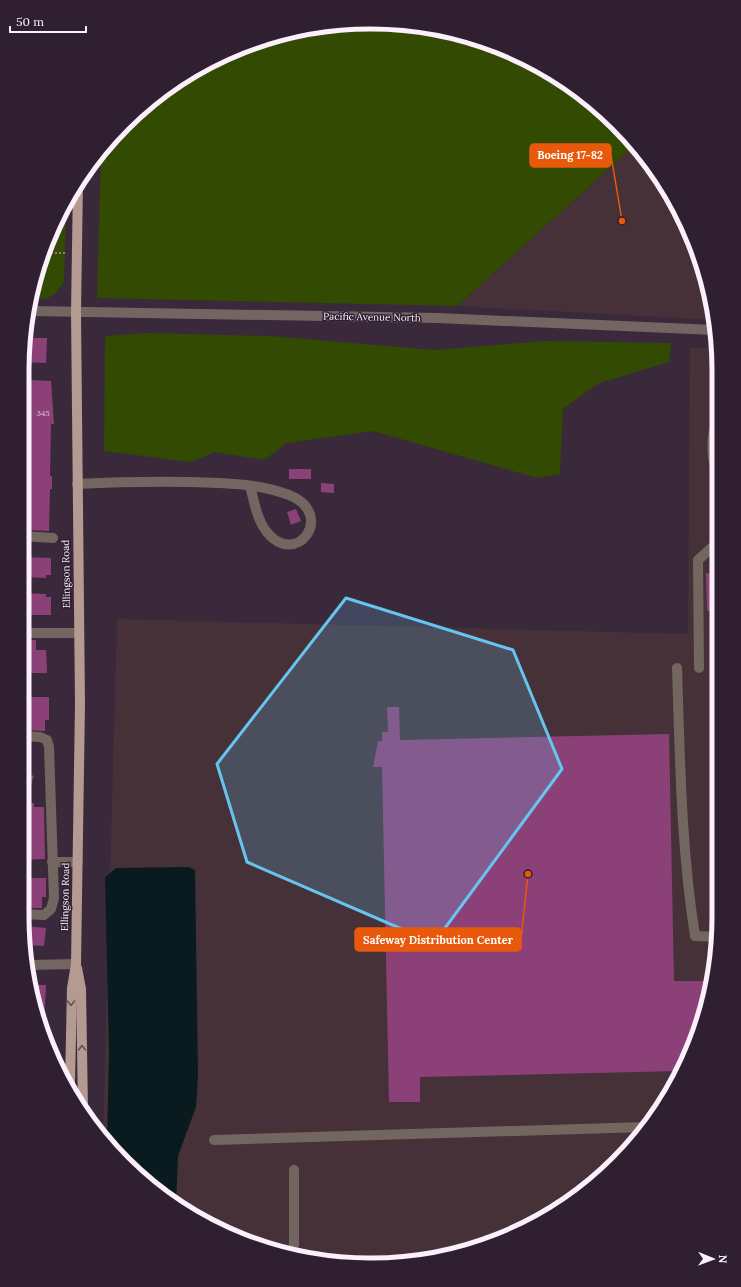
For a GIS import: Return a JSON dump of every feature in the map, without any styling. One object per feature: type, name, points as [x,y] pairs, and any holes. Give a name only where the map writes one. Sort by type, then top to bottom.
[{"type":"main road","name":"Ellingson Road","points":[[70,1079],[72,988],[76,964],[78,862],[79,633],[76,312],[78,196]]},
{"type":"main road","name":"Ellingson Road","points":[[76,964],[82,989],[83,1100]]},
{"type":"street","name":"Pacific Avenue North","points":[[35,311],[437,318],[709,330]]},
{"type":"street","points":[[78,484],[143,481],[210,482],[250,486],[273,490],[296,498],[305,504],[310,512],[311,522],[304,539],[295,544],[285,545],[275,540],[266,531],[260,519],[250,486]]},
{"type":"street","points":[[29,536],[53,538]]},
{"type":"street","points":[[699,668],[698,560],[712,547]]},
{"type":"street","points":[[29,633],[79,633]]},
{"type":"street","points":[[677,668],[681,799],[688,892],[695,936],[711,937]]},
{"type":"street","points":[[29,736],[40,737],[47,740],[49,747],[54,898],[50,908],[44,915],[29,914]]},
{"type":"street","points":[[52,862],[78,862]]},
{"type":"street","points":[[33,966],[76,964]]},
{"type":"street","points":[[214,1140],[639,1127]]},
{"type":"street","points":[[294,1170],[294,1245]]},
{"type":"path","points":[[50,253],[70,253]]},
{"type":"highlighted area","points":[[346,598],[513,650],[562,769],[434,943],[247,862],[217,764]]},
{"type":"shaded area","points":[[630,149],[654,181],[677,219],[694,261],[708,320],[457,306]]},
{"type":"shaded area","points":[[690,348],[711,349],[712,916],[709,961],[694,1026],[677,1068],[654,1106],[641,1124],[627,1142],[596,1173],[560,1200],[522,1223],[480,1240],[415,1255],[370,1258],[348,1257],[326,1255],[282,1246],[261,1240],[219,1223],[181,1200],[163,1187],[145,1173],[114,1142],[103,1128],[117,619],[688,634]]},
{"type":"shaded area","points":[[189,867],[195,870],[198,1076],[196,1107],[178,1156],[176,1197],[145,1173],[129,1158],[107,1133],[109,1053],[105,877],[116,868]]},
{"type":"green space","points":[[370,29],[415,32],[480,47],[522,64],[560,87],[596,114],[630,149],[457,306],[97,298],[101,162],[114,145],[145,114],[181,87],[219,64],[261,47],[282,41],[326,32]]},
{"type":"green space","points":[[66,216],[64,281],[55,294],[48,298],[37,299],[41,282],[47,261]]},
{"type":"green space","points":[[147,333],[270,336],[434,350],[547,341],[671,343],[669,362],[599,383],[563,409],[560,474],[537,478],[373,431],[287,443],[264,460],[215,452],[190,462],[104,451],[105,336]]},
{"type":"building","points":[[31,338],[47,338],[46,363],[29,362]]},
{"type":"building","points":[[29,380],[51,381],[54,424],[51,424],[50,476],[52,476],[52,489],[50,489],[49,531],[29,530],[29,423],[31,423],[31,402],[29,402]]},
{"type":"building","points":[[289,469],[311,469],[311,479],[289,479]]},
{"type":"building","points":[[321,483],[334,484],[334,493],[321,492]]},
{"type":"building","points":[[296,509],[301,521],[291,525],[287,512]]},
{"type":"building","points":[[29,557],[51,558],[51,575],[46,575],[46,578],[29,577]]},
{"type":"building","points":[[706,573],[712,574],[712,611],[707,611]]},
{"type":"building","points":[[29,593],[46,594],[46,597],[51,597],[51,615],[29,615]]},
{"type":"building","points":[[29,640],[36,640],[36,650],[46,650],[47,673],[29,673]]},
{"type":"building","points":[[29,697],[49,697],[49,720],[45,720],[45,731],[29,730]]},
{"type":"building","points":[[387,707],[399,707],[400,740],[669,734],[674,981],[705,981],[694,1026],[675,1071],[420,1077],[420,1102],[389,1102],[382,767],[373,767],[378,741],[382,741],[382,732],[388,732]]},
{"type":"building","points":[[29,774],[34,776],[29,790]]},
{"type":"building","points":[[29,803],[34,803],[34,807],[44,807],[45,859],[29,860]]},
{"type":"building","points":[[29,878],[46,878],[46,897],[42,897],[42,908],[29,908]]},
{"type":"building","points":[[29,926],[46,928],[44,946],[31,945]]},
{"type":"building","points":[[36,985],[46,985],[44,1017]]},
{"type":"place","name":"Boeing 17-82","points":[[622,221]]},
{"type":"place","name":"Safeway Distribution Center","points":[[528,874]]}]
